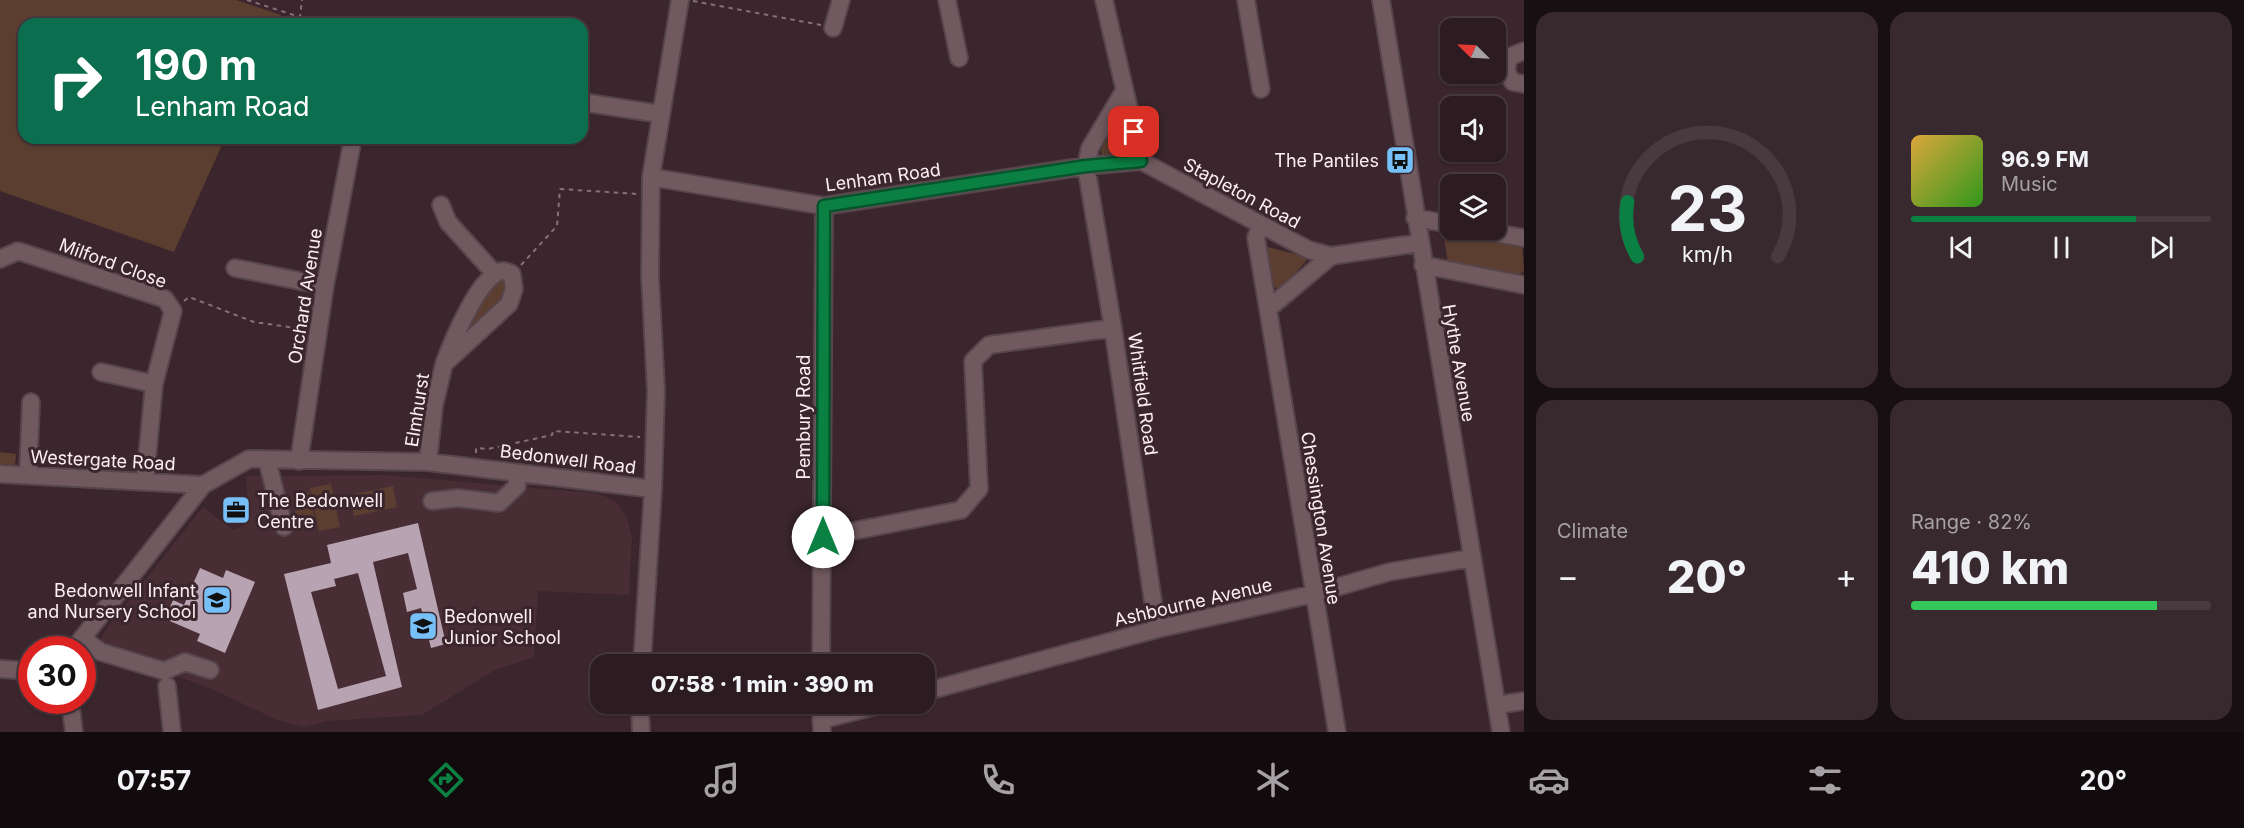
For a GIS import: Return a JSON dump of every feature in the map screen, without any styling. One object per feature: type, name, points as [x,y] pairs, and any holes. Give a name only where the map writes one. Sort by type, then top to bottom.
[{"type":"street","name":"Bedonwell Road","points":[[84,636],[203,485],[249,459],[428,462],[653,489],[650,195],[660,114],[680,0]]},
{"type":"street","points":[[833,28],[841,0]]},
{"type":"street","points":[[947,0],[959,58]]},
{"type":"street","points":[[1104,0],[1141,161]]},
{"type":"street","points":[[1246,0],[1261,88]]},
{"type":"street","name":"Hythe Avenue","points":[[1381,0],[1419,243],[1501,732]]},
{"type":"street","points":[[1524,51],[1509,57],[1506,72],[1513,82],[1524,84]]},
{"type":"street","points":[[1086,166],[1090,148],[1124,91]]},
{"type":"street","points":[[588,103],[660,114]]},
{"type":"street","name":"Orchard Avenue","points":[[299,460],[325,286],[352,144]]},
{"type":"street","name":"Lenham Road","points":[[651,177],[824,206],[1086,166],[1141,161]]},
{"type":"street","name":"Stapleton Road","points":[[1141,161],[1309,250],[1331,256],[1419,243]]},
{"type":"street","name":"Whitfield Road","points":[[1086,166],[1113,328],[1157,629]]},
{"type":"street","points":[[441,205],[448,222],[495,274],[504,271],[512,274]]},
{"type":"street","name":"Pembury Road","points":[[821,654],[824,206]]},
{"type":"street","points":[[1415,218],[1440,222]]},
{"type":"street","name":"Chessington Avenue","points":[[1260,225],[1256,238],[1313,594],[1338,732]]},
{"type":"street","points":[[1506,235],[1524,238]]},
{"type":"street","name":"Milford Close","points":[[0,259],[18,251],[165,299],[173,311],[154,384],[145,481]]},
{"type":"street","points":[[1268,309],[1331,256]]},
{"type":"street","points":[[1423,265],[1524,285]]},
{"type":"street","points":[[235,268],[325,286]]},
{"type":"street","name":"Elmhurst","points":[[428,462],[434,406],[444,364],[455,334],[480,290],[495,274]]},
{"type":"street","name":"Elmhurst","points":[[444,364],[509,304],[514,289],[512,274]]},
{"type":"street","points":[[823,537],[961,510],[979,489],[974,361],[989,345],[1113,328]]},
{"type":"street","points":[[101,372],[154,384]]},
{"type":"street","points":[[28,475],[31,402]]},
{"type":"street","points":[[267,460],[284,527]]},
{"type":"street","points":[[432,501],[458,498],[499,503],[517,486],[516,473]]},
{"type":"street","name":"Westergate Road","points":[[0,474],[203,485]]},
{"type":"street","points":[[643,654],[653,489]]},
{"type":"street","name":"Ashbourne Avenue","points":[[935,689],[1157,629],[1313,594],[1389,572],[1472,558]]},
{"type":"street","points":[[96,650],[164,671],[185,662],[210,670]]},
{"type":"street","points":[[0,669],[18,670]]},
{"type":"street","points":[[168,686],[172,732]]},
{"type":"street","points":[[1497,705],[1524,701]]},
{"type":"street","points":[[72,714],[74,732]]},
{"type":"street","points":[[640,714],[641,732]]},
{"type":"street","points":[[821,719],[842,714]]},
{"type":"path","points":[[247,0],[300,17],[302,0]]},
{"type":"path","points":[[688,0],[833,28]]},
{"type":"path","points":[[512,274],[557,226],[560,189],[650,195]]},
{"type":"path","points":[[173,311],[189,297],[254,322],[320,331]]},
{"type":"path","points":[[475,468],[476,448],[552,435],[553,431],[654,438]]},
{"type":"shaded area","points":[[0,0],[236,0],[281,15],[280,18],[18,18],[18,144],[222,144],[174,252],[0,191]]},
{"type":"shaded area","points":[[1119,119],[1123,121],[1128,151],[1102,155],[1101,150],[1115,121]]},
{"type":"shaded area","points":[[1444,240],[1498,240],[1522,244],[1524,272],[1515,276],[1448,263]]},
{"type":"shaded area","points":[[1268,247],[1306,257],[1306,261],[1281,289],[1272,284],[1264,249]]},
{"type":"shaded area","points":[[506,279],[506,300],[458,346],[479,305],[498,280]]},
{"type":"shaded area","points":[[0,452],[16,454],[15,465],[0,464]]},
{"type":"shaded area","name":"Bedonwell Junior School","points":[[384,475],[593,493],[607,497],[618,504],[627,518],[632,537],[629,595],[538,591],[534,657],[495,670],[422,715],[328,721],[304,727],[277,720],[216,691],[97,645],[110,624],[203,507],[233,530],[249,523],[246,476]]},
{"type":"shaded area","points":[[331,484],[340,527],[319,531],[310,488]]},
{"type":"shaded area","points":[[393,486],[397,507],[354,516],[350,495]]},
{"type":"shaded area","points":[[309,492],[317,527],[299,530],[292,496]]},
{"type":"building","name":"The Bedonwell Centre","points":[[245,497],[250,519],[228,524],[222,502]]},
{"type":"building","points":[[418,523],[446,644],[431,648],[421,608],[407,612],[403,593],[417,589],[408,553],[373,562],[402,687],[318,710],[284,574],[331,563],[327,545]],"holes":[[[358,573],[386,676],[338,689],[311,592],[336,586],[334,579]]]},
{"type":"building","points":[[200,568],[223,578],[226,570],[255,582],[225,653],[197,641],[200,634],[165,619],[173,600],[184,605]]},
{"type":"place","name":"The Pantiles","points":[[1400,160]]},
{"type":"place","name":"The Bedonwell Centre","points":[[236,510]]},
{"type":"place","name":"Bedonwell Infant and Nursery School","points":[[217,600]]},
{"type":"place","name":"Bedonwell Junior School","points":[[423,626]]},
{"type":"route","points":[[823,537],[824,206],[1086,166],[1141,161],[1134,132]]}]
